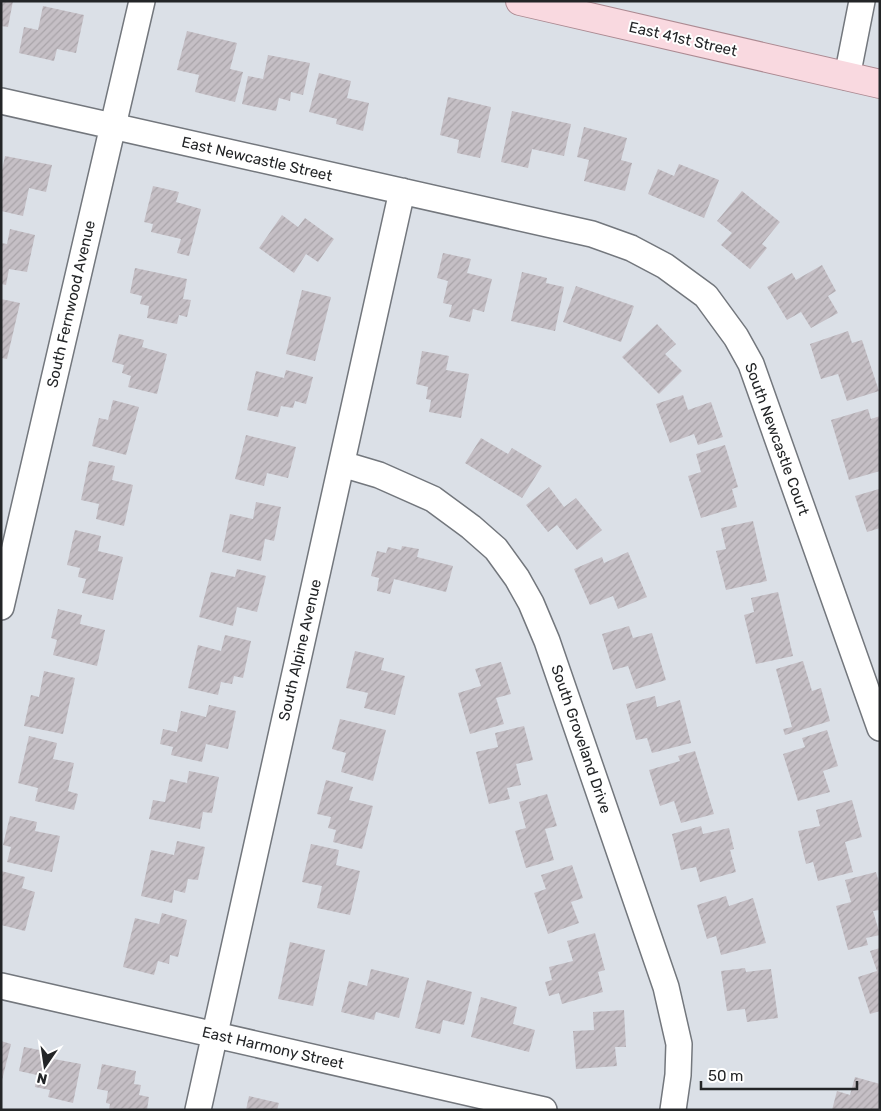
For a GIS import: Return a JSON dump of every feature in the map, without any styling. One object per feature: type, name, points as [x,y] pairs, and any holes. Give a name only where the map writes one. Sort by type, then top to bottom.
[{"type":"main road","name":"East 41st Street","points":[[520,1],[880,84]]},
{"type":"main road","name":"East 41st Street","points":[[847,77],[880,88]]},
{"type":"street","name":"South Fernwood Avenue","points":[[1,607],[142,1]]},
{"type":"street","points":[[847,77],[862,1]]},
{"type":"street","name":"East Newcastle Street","points":[[1,101],[402,191]]},
{"type":"street","name":"South Alpine Avenue","points":[[198,1110],[402,191]]},
{"type":"street","name":"South Newcastle Court","points":[[402,191],[592,234],[631,248],[665,266],[706,296],[736,337],[751,364],[880,728]]},
{"type":"street","name":"South Groveland Drive","points":[[342,464],[378,475],[433,499],[464,521],[496,549],[517,578],[531,603],[547,641],[666,987],[679,1044],[678,1074],[673,1110]]},
{"type":"street","name":"East Harmony Street","points":[[1,986],[544,1110]]},
{"type":"building","points":[[1,1],[13,1],[8,27],[1,26]]},
{"type":"building","points":[[43,6],[84,15],[76,53],[57,49],[54,61],[19,53],[24,27],[38,30]]},
{"type":"building","points":[[187,31],[237,43],[230,69],[243,72],[235,102],[195,92],[199,75],[177,70]]},
{"type":"building","points":[[268,55],[310,63],[303,95],[291,92],[290,101],[279,98],[276,111],[242,104],[248,76],[263,79]]},
{"type":"building","points":[[319,73],[351,81],[347,98],[369,103],[363,131],[336,124],[337,119],[309,112]]},
{"type":"building","points":[[448,97],[491,107],[480,158],[457,153],[459,140],[440,135]]},
{"type":"building","points":[[512,111],[571,124],[564,156],[532,149],[528,168],[501,162]]},
{"type":"building","points":[[584,127],[627,138],[621,160],[632,163],[625,191],[584,181],[589,160],[577,157]]},
{"type":"building","points":[[5,156],[52,165],[46,192],[29,188],[23,216],[1,211],[1,175]]},
{"type":"building","points":[[679,164],[719,180],[704,218],[648,194],[658,169],[674,176]]},
{"type":"building","points":[[153,186],[179,192],[176,202],[201,209],[189,256],[177,253],[181,239],[151,232],[153,224],[144,222]]},
{"type":"building","points":[[742,191],[780,222],[762,244],[767,248],[750,269],[721,245],[732,233],[717,221]]},
{"type":"building","points":[[282,215],[298,227],[305,218],[334,239],[318,262],[306,254],[294,273],[259,248]]},
{"type":"building","points":[[10,229],[35,235],[27,272],[9,269],[6,285],[1,284],[1,243],[7,244]]},
{"type":"building","points":[[443,253],[471,259],[467,273],[492,279],[484,312],[473,309],[470,322],[449,317],[452,305],[443,303],[448,281],[437,278]]},
{"type":"building","points":[[822,265],[836,291],[828,296],[838,313],[811,328],[801,312],[787,320],[767,287],[792,273],[796,280]]},
{"type":"building","points":[[135,268],[187,279],[183,299],[191,300],[187,317],[179,315],[177,324],[147,318],[149,306],[140,304],[142,296],[130,293]]},
{"type":"building","points":[[522,272],[547,278],[546,283],[564,287],[555,331],[511,321]]},
{"type":"building","points":[[576,286],[634,306],[621,342],[563,322]]},
{"type":"building","points":[[302,290],[331,297],[315,361],[286,354]]},
{"type":"building","points":[[1,299],[20,303],[7,359],[1,358]]},
{"type":"building","points":[[657,324],[676,344],[665,354],[682,371],[659,394],[622,357]]},
{"type":"building","points":[[848,331],[852,343],[862,340],[879,391],[847,401],[838,374],[821,379],[810,344]]},
{"type":"building","points":[[119,334],[144,340],[142,347],[167,354],[157,394],[128,387],[131,376],[122,373],[124,365],[112,362]]},
{"type":"building","points":[[422,351],[449,356],[446,370],[469,374],[461,418],[429,412],[431,400],[426,399],[428,387],[416,384]]},
{"type":"building","points":[[286,370],[313,377],[306,404],[295,401],[293,408],[281,406],[278,417],[247,410],[256,371],[284,378]]},
{"type":"building","points":[[683,395],[688,410],[711,402],[723,437],[698,445],[694,434],[670,443],[656,404]]},
{"type":"building","points":[[113,400],[139,407],[126,455],[92,446],[99,418],[108,420]]},
{"type":"building","points":[[868,409],[871,419],[880,416],[880,471],[849,480],[831,420]]},
{"type":"building","points":[[246,435],[296,447],[288,478],[267,473],[264,486],[235,479]]},
{"type":"building","points":[[481,438],[508,454],[512,448],[542,466],[522,498],[465,463]]},
{"type":"building","points":[[725,445],[738,487],[732,489],[737,507],[701,518],[688,476],[701,472],[696,454]]},
{"type":"building","points":[[89,461],[115,466],[112,480],[133,485],[124,526],[96,519],[99,504],[81,500]]},
{"type":"building","points":[[549,487],[564,507],[576,498],[602,530],[577,550],[557,525],[548,532],[526,505]]},
{"type":"building","points":[[879,489],[880,528],[867,532],[855,496]]},
{"type":"building","points":[[256,502],[281,507],[274,541],[265,539],[261,561],[222,552],[230,514],[253,519]]},
{"type":"building","points":[[753,521],[767,581],[726,590],[716,551],[726,549],[721,528]]},
{"type":"building","points":[[75,530],[101,536],[98,551],[123,557],[113,600],[82,593],[86,579],[78,577],[80,568],[67,565]]},
{"type":"building","points":[[402,546],[419,549],[417,557],[453,566],[446,592],[394,579],[390,594],[377,591],[379,578],[371,576],[377,551],[386,553],[388,547],[401,550]]},
{"type":"building","points":[[628,552],[647,597],[618,609],[613,596],[590,605],[574,569],[602,557],[604,563]]},
{"type":"building","points":[[237,569],[266,576],[257,612],[237,607],[233,626],[199,617],[211,572],[235,577]]},
{"type":"building","points":[[778,592],[793,656],[756,664],[744,615],[754,612],[751,598]]},
{"type":"building","points":[[58,609],[82,615],[80,624],[105,630],[97,666],[53,655],[57,640],[51,638]]},
{"type":"building","points":[[629,626],[633,638],[652,633],[666,680],[636,689],[628,666],[613,670],[602,634]]},
{"type":"building","points":[[225,635],[251,641],[243,678],[234,676],[232,684],[221,682],[218,695],[188,688],[198,645],[221,651]]},
{"type":"building","points":[[355,651],[384,658],[381,670],[405,676],[395,715],[364,708],[368,693],[346,688]]},
{"type":"building","points":[[803,661],[812,691],[821,688],[830,721],[785,735],[783,729],[792,727],[776,669]]},
{"type":"building","points":[[501,662],[511,694],[496,698],[504,724],[470,734],[458,693],[481,686],[475,669]]},
{"type":"building","points":[[44,671],[75,678],[63,734],[24,726],[31,695],[39,697]]},
{"type":"building","points":[[655,696],[657,707],[680,700],[691,743],[652,753],[647,738],[636,740],[626,704]]},
{"type":"building","points":[[209,705],[236,711],[228,749],[206,744],[202,762],[171,755],[173,747],[160,744],[163,729],[177,732],[181,711],[206,717]]},
{"type":"building","points":[[340,719],[386,730],[373,781],[341,772],[346,753],[332,749]]},
{"type":"building","points":[[524,726],[533,760],[516,764],[521,785],[507,788],[510,799],[489,804],[476,752],[498,747],[495,733]]},
{"type":"building","points":[[827,730],[838,766],[823,771],[830,792],[798,801],[783,754],[805,747],[802,738]]},
{"type":"building","points":[[29,736],[57,743],[53,759],[74,763],[68,791],[78,794],[74,810],[35,801],[38,788],[18,783]]},
{"type":"building","points":[[695,751],[714,814],[681,823],[674,801],[660,806],[649,770],[680,761],[678,756]]},
{"type":"building","points":[[189,771],[219,777],[212,813],[203,812],[200,829],[149,819],[153,800],[165,802],[170,779],[187,783]]},
{"type":"building","points":[[326,780],[353,787],[349,800],[373,806],[362,849],[333,842],[336,830],[328,828],[331,817],[317,814]]},
{"type":"building","points":[[547,794],[557,826],[545,829],[554,860],[526,868],[515,831],[526,828],[519,802]]},
{"type":"building","points":[[852,800],[862,837],[845,842],[853,872],[818,881],[813,862],[806,864],[798,831],[820,826],[816,810]]},
{"type":"building","points":[[10,816],[37,822],[35,831],[60,836],[52,872],[7,862],[11,847],[3,845]]},
{"type":"building","points":[[701,826],[703,834],[729,828],[734,849],[730,850],[736,872],[700,882],[696,867],[681,870],[672,834]]},
{"type":"building","points":[[177,841],[205,847],[198,880],[188,879],[185,893],[174,890],[172,903],[141,896],[151,850],[174,855]]},
{"type":"building","points":[[311,844],[339,850],[336,865],[360,871],[350,915],[317,908],[322,886],[302,882]]},
{"type":"building","points":[[572,865],[583,898],[571,902],[579,923],[548,934],[534,893],[546,889],[541,875]]},
{"type":"building","points":[[1,871],[25,877],[22,888],[35,892],[25,931],[1,925]]},
{"type":"building","points":[[876,872],[880,886],[880,910],[873,911],[880,935],[866,938],[868,945],[848,950],[836,906],[851,902],[845,880]]},
{"type":"building","points":[[726,896],[729,906],[753,898],[766,943],[721,955],[716,936],[707,939],[697,905]]},
{"type":"building","points":[[162,913],[187,920],[178,957],[170,955],[169,964],[158,961],[154,975],[123,967],[135,918],[159,924]]},
{"type":"building","points":[[595,933],[605,970],[598,972],[603,992],[562,1004],[559,993],[549,996],[545,982],[552,980],[549,967],[573,961],[567,941]]},
{"type":"building","points":[[290,942],[325,950],[313,1006],[278,999]]},
{"type":"building","points":[[880,948],[880,1011],[870,1014],[858,977],[877,971],[870,951]]},
{"type":"building","points":[[745,968],[746,972],[771,969],[778,1018],[747,1022],[745,1009],[727,1011],[721,971]]},
{"type":"building","points":[[371,969],[409,978],[399,1018],[376,1012],[374,1020],[341,1012],[349,981],[367,986]]},
{"type":"building","points":[[427,980],[472,992],[464,1025],[443,1020],[440,1034],[415,1028]]},
{"type":"building","points":[[481,997],[517,1007],[513,1024],[535,1030],[529,1052],[471,1037]]},
{"type":"building","points":[[624,1010],[626,1047],[615,1047],[617,1066],[576,1069],[573,1031],[594,1030],[593,1012]]},
{"type":"building","points":[[1,1041],[11,1044],[2,1080],[1,1080]]},
{"type":"building","points":[[24,1047],[55,1053],[54,1059],[81,1064],[73,1103],[48,1097],[50,1090],[35,1087],[37,1075],[19,1071]]},
{"type":"building","points":[[102,1064],[136,1071],[134,1084],[141,1085],[139,1095],[149,1097],[147,1110],[109,1110],[110,1104],[106,1103],[108,1091],[97,1089]]},
{"type":"building","points":[[855,1077],[880,1084],[880,1110],[832,1110],[837,1091],[850,1095]]},
{"type":"building","points":[[249,1096],[279,1103],[277,1110],[246,1110]]}]
